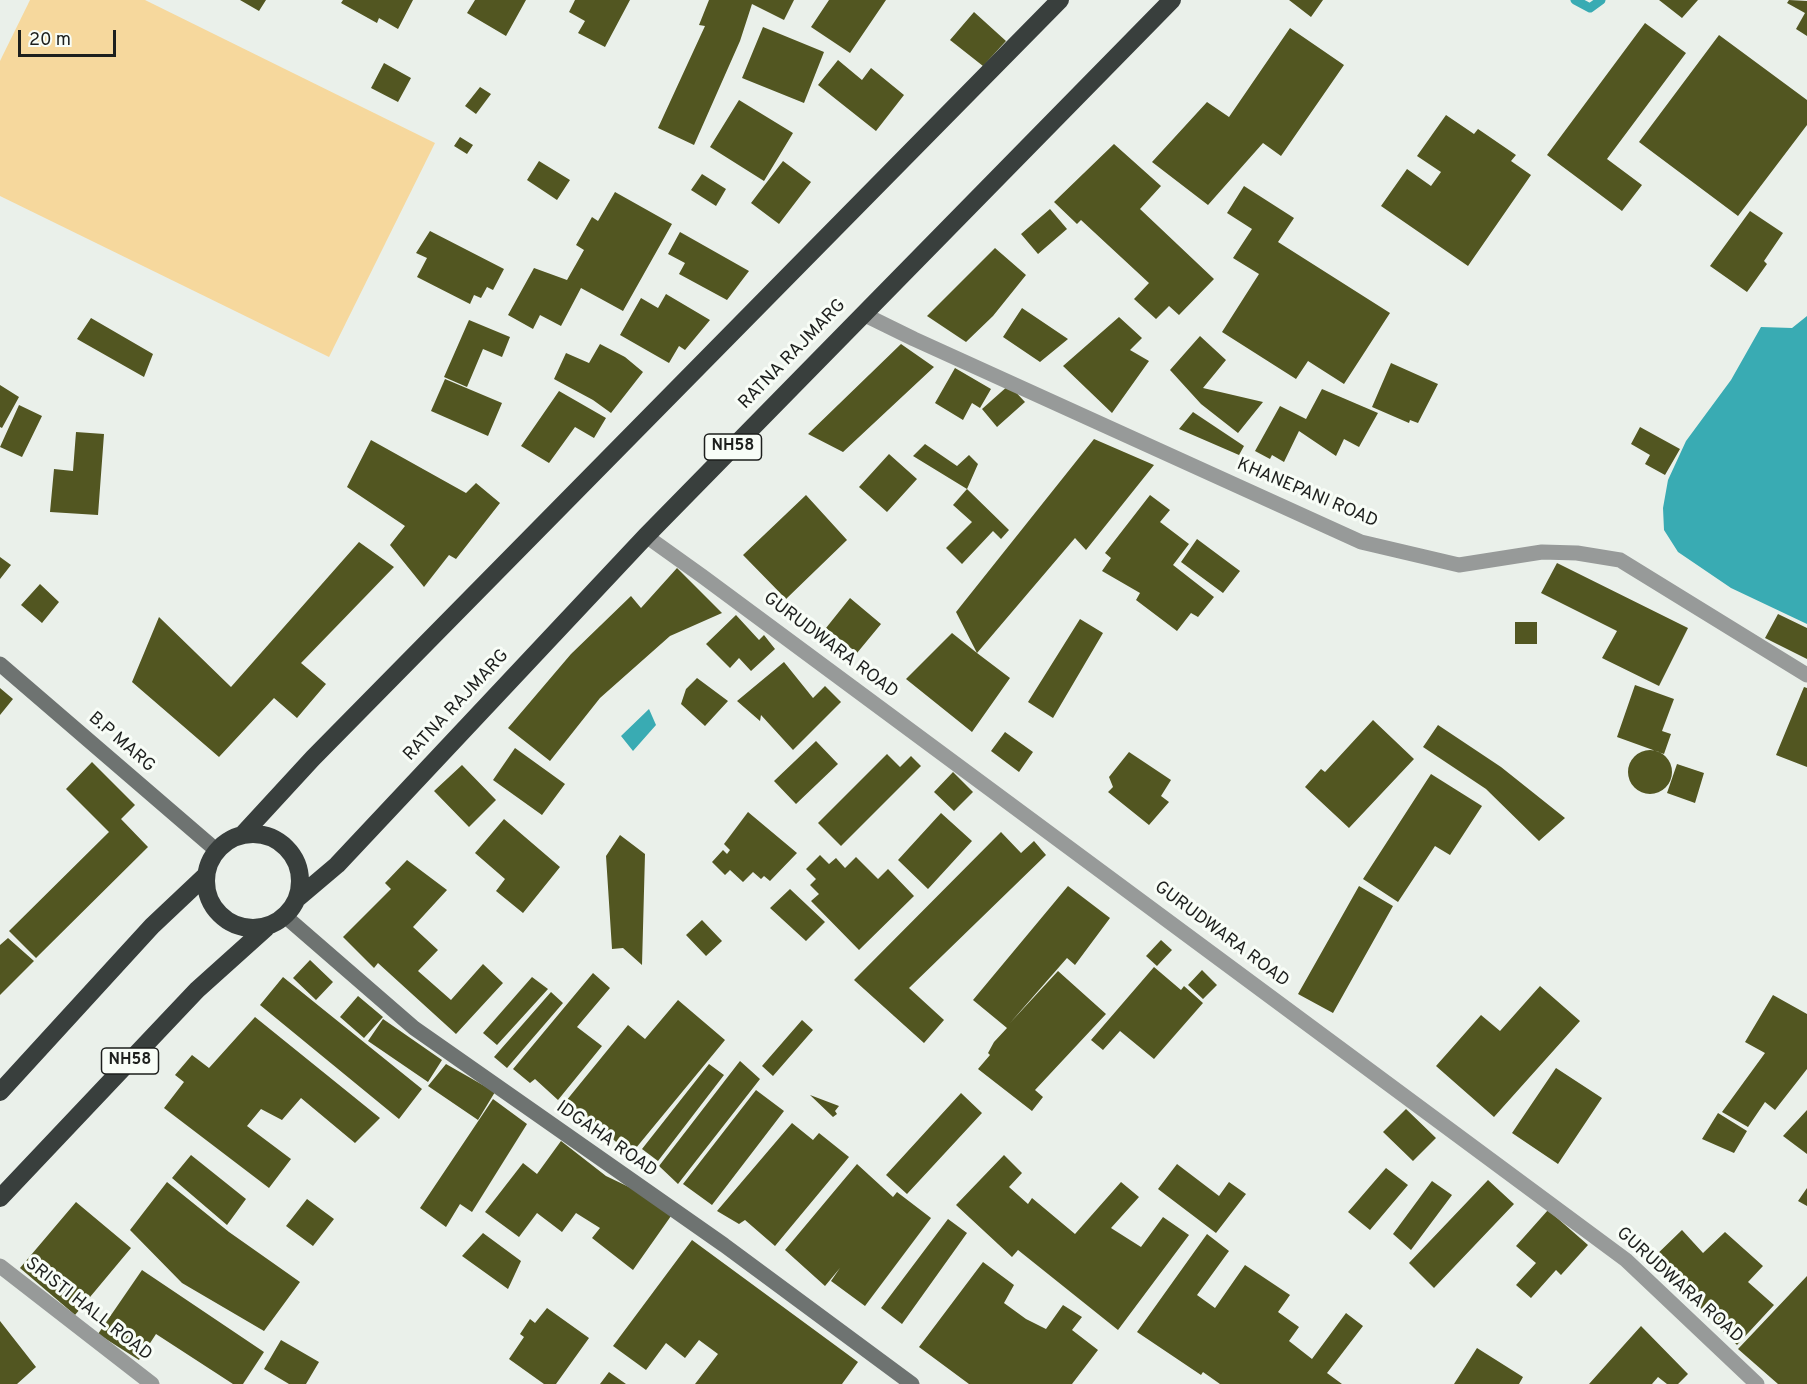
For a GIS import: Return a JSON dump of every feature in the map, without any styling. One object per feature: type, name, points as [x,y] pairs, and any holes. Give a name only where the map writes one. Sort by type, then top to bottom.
[{"type":"highway","points":[[0,1092],[152,926],[205,876],[216,850],[225,842],[243,834],[313,758],[1060,0]]},
{"type":"highway","name":"RATNA RAJMARG","points":[[298,898],[338,865],[646,536],[1172,0]]},
{"type":"highway","points":[[243,834],[262,834],[279,841],[293,854],[301,875],[298,898]]},
{"type":"highway","points":[[205,876],[209,902],[222,919],[243,928],[266,928]]},
{"type":"highway","name":"NH58","points":[[0,1198],[197,990],[266,928],[286,917],[298,898]]},
{"type":"street","name":"KHANEPANI ROAD","points":[[863,314],[1361,542],[1459,565],[1542,552],[1578,553],[1620,560],[1807,675]]},
{"type":"street","name":"GURUDWARA ROAD","points":[[646,536],[1626,1260],[1757,1384]]},
{"type":"street","name":"B.P MARG","points":[[0,664],[216,850]]},
{"type":"street","name":"IDGAHA ROAD","points":[[286,917],[414,1028],[724,1245],[912,1384]]},
{"type":"street","name":"SRISTI HALL ROAD","points":[[0,1266],[152,1384]]},
{"type":"shaded area","points":[[30,0],[145,0],[435,143],[329,357],[0,196],[0,61]]},
{"type":"water","points":[[1807,316],[1807,624],[1731,588],[1678,552],[1664,530],[1663,508],[1668,480],[1686,441],[1731,380],[1761,327],[1792,328]]},
{"type":"water","points":[[649,709],[656,725],[633,751],[621,736]]},
{"type":"building","points":[[240,0],[266,0],[259,11]]},
{"type":"building","points":[[343,0],[413,0],[398,29],[379,18],[377,23],[341,3]]},
{"type":"building","points":[[475,0],[526,0],[506,36],[467,13]]},
{"type":"building","points":[[575,0],[630,0],[605,47],[578,33],[585,21],[569,12]]},
{"type":"building","points":[[709,0],[794,0],[784,20],[752,4],[740,41],[694,145],[658,128],[705,26],[699,25]]},
{"type":"building","points":[[829,0],[886,0],[850,53],[811,27]]},
{"type":"building","points":[[1289,0],[1323,0],[1311,17]]},
{"type":"building","points":[[1659,0],[1698,0],[1682,18]]},
{"type":"building","points":[[1789,0],[1807,1],[1807,36],[1796,29],[1805,13],[1787,3]]},
{"type":"building","points":[[974,12],[1006,41],[983,66],[950,40]]},
{"type":"building","points":[[1645,23],[1686,53],[1607,159],[1642,185],[1622,211],[1547,155]]},
{"type":"building","points":[[763,27],[824,52],[804,103],[742,78]]},
{"type":"building","points":[[1290,28],[1344,65],[1281,156],[1263,143],[1208,205],[1152,162],[1207,102],[1229,117]]},
{"type":"building","points":[[1719,35],[1807,100],[1807,125],[1738,216],[1639,142]]},
{"type":"building","points":[[838,60],[862,80],[871,68],[904,95],[876,131],[818,85]]},
{"type":"building","points":[[384,63],[411,78],[398,102],[371,88]]},
{"type":"building","points":[[480,87],[491,94],[476,114],[465,106]]},
{"type":"building","points":[[739,100],[793,133],[764,181],[710,147]]},
{"type":"building","points":[[1446,115],[1474,134],[1478,129],[1516,155],[1511,161],[1531,175],[1468,266],[1381,206],[1407,169],[1431,186],[1441,172],[1417,156]]},
{"type":"building","points":[[460,137],[473,145],[467,154],[454,146]]},
{"type":"building","points":[[1114,144],[1161,186],[1140,209],[1214,279],[1179,315],[1169,306],[1156,319],[1134,299],[1149,283],[1081,220],[1077,224],[1054,202]]},
{"type":"building","points":[[539,161],[570,180],[557,200],[527,180]]},
{"type":"building","points":[[783,161],[811,182],[779,224],[751,203]]},
{"type":"building","points":[[702,174],[726,189],[716,206],[691,190]]},
{"type":"building","points":[[1244,186],[1294,218],[1278,242],[1390,313],[1344,384],[1308,361],[1296,379],[1222,332],[1259,274],[1233,258],[1252,229],[1227,213]]},
{"type":"building","points":[[615,192],[672,224],[623,311],[581,288],[561,326],[540,315],[533,329],[508,315],[534,268],[567,280],[584,250],[576,245],[592,217],[598,221]]},
{"type":"building","points":[[1050,209],[1067,229],[1038,254],[1021,234]]},
{"type":"building","points":[[1750,211],[1783,233],[1764,261],[1767,264],[1747,292],[1710,266]]},
{"type":"building","points":[[430,231],[504,269],[493,290],[487,287],[481,298],[474,295],[470,304],[417,277],[427,258],[416,253]]},
{"type":"building","points":[[680,232],[749,271],[727,300],[679,274],[685,263],[668,254]]},
{"type":"building","points":[[995,248],[1026,275],[993,316],[966,342],[927,316]]},
{"type":"building","points":[[666,294],[710,320],[685,350],[679,346],[669,363],[620,335],[641,298],[658,308]]},
{"type":"building","points":[[1022,308],[1068,339],[1040,362],[1003,337]]},
{"type":"building","points":[[1119,317],[1142,338],[1130,350],[1149,361],[1112,413],[1063,366]]},
{"type":"building","points":[[91,318],[153,354],[144,377],[77,339]]},
{"type":"building","points":[[469,320],[510,337],[502,357],[483,349],[467,387],[444,377]]},
{"type":"building","points":[[1200,336],[1226,360],[1203,388],[1263,402],[1238,433],[1201,404],[1170,370]]},
{"type":"building","points":[[600,344],[625,357],[643,372],[611,413],[593,400],[554,379],[566,353],[589,363]]},
{"type":"building","points":[[901,344],[934,367],[843,452],[808,434]]},
{"type":"building","points":[[1391,363],[1438,384],[1418,423],[1410,420],[1409,423],[1372,407]]},
{"type":"building","points":[[955,368],[991,389],[980,408],[972,403],[963,420],[935,403]]},
{"type":"building","points":[[445,379],[502,403],[488,436],[431,411]]},
{"type":"building","points":[[0,385],[19,397],[2,428],[0,427]]},
{"type":"building","points":[[1009,385],[1025,402],[997,427],[982,409]]},
{"type":"building","points":[[1322,389],[1378,413],[1359,447],[1344,439],[1336,456],[1299,431],[1284,462],[1272,455],[1270,459],[1255,451],[1280,406],[1306,419]]},
{"type":"building","points":[[559,391],[606,418],[594,438],[575,427],[549,463],[521,446]]},
{"type":"building","points":[[19,405],[42,416],[22,457],[0,447]]},
{"type":"building","points":[[1193,412],[1244,446],[1239,455],[1179,429]]},
{"type":"building","points":[[1640,427],[1680,449],[1665,475],[1645,464],[1650,455],[1631,444]]},
{"type":"building","points":[[76,432],[104,434],[98,515],[50,512],[54,469],[73,471]]},
{"type":"building","points":[[1094,439],[1154,465],[1086,550],[1075,538],[977,653],[956,612]]},
{"type":"building","points":[[371,440],[466,493],[476,483],[500,503],[456,559],[449,555],[424,587],[390,545],[405,526],[347,487]]},
{"type":"building","points":[[925,444],[957,466],[969,455],[978,464],[967,489],[913,456]]},
{"type":"building","points":[[889,454],[917,479],[887,512],[859,487]]},
{"type":"building","points":[[967,489],[1009,530],[1001,539],[993,531],[962,564],[946,548],[972,522],[953,505]]},
{"type":"building","points":[[806,495],[847,540],[786,599],[743,555]]},
{"type":"building","points":[[1150,495],[1170,510],[1160,522],[1189,544],[1173,565],[1214,597],[1198,617],[1191,613],[1177,631],[1136,600],[1140,593],[1102,571],[1111,558],[1105,553]]},
{"type":"building","points":[[1197,539],[1240,571],[1223,593],[1181,562]]},
{"type":"building","points":[[359,542],[394,567],[301,663],[326,684],[297,718],[274,698],[219,757],[132,682],[159,617],[231,687]]},
{"type":"building","points":[[0,557],[11,565],[0,579]]},
{"type":"building","points":[[1557,563],[1688,628],[1659,686],[1602,658],[1617,631],[1541,593]]},
{"type":"building","points":[[677,568],[722,613],[670,636],[600,698],[550,761],[508,728],[571,654],[631,596],[641,608]]},
{"type":"building","points":[[40,584],[59,602],[42,623],[21,605]]},
{"type":"building","points":[[850,598],[881,624],[857,653],[826,628]]},
{"type":"building","points":[[1778,614],[1807,628],[1807,659],[1765,638]]},
{"type":"building","points":[[736,615],[759,640],[764,635],[775,649],[751,671],[739,658],[730,668],[706,644]]},
{"type":"building","points":[[1080,619],[1103,633],[1053,718],[1028,702]]},
{"type":"building","points":[[1515,622],[1537,622],[1537,644],[1515,644]]},
{"type":"building","points":[[952,633],[1010,678],[972,732],[906,679]]},
{"type":"building","points":[[784,662],[813,698],[825,686],[841,702],[793,750],[761,715],[760,721],[737,701]]},
{"type":"building","points":[[697,678],[728,701],[705,726],[681,704],[686,689]]},
{"type":"building","points":[[1635,685],[1674,699],[1662,731],[1671,734],[1664,754],[1617,737]]},
{"type":"building","points":[[1804,687],[1807,688],[1807,767],[1776,755]]},
{"type":"building","points":[[0,688],[13,699],[0,715]]},
{"type":"building","points":[[1373,720],[1414,759],[1349,828],[1305,787],[1321,769],[1325,772]]},
{"type":"building","points":[[1438,725],[1501,767],[1565,818],[1539,841],[1486,789],[1423,747]]},
{"type":"building","points":[[1005,732],[1033,752],[1019,772],[991,751]]},
{"type":"building","points":[[816,741],[838,764],[796,804],[774,781]]},
{"type":"building","points":[[515,748],[565,784],[542,815],[493,780]]},
{"type":"building","points":[[1650,750],[1665,757],[1672,772],[1665,787],[1650,794],[1635,787],[1628,772],[1635,757]]},
{"type":"building","points":[[1129,752],[1171,780],[1161,796],[1169,802],[1149,825],[1108,792],[1113,787],[1109,777]]},
{"type":"building","points":[[887,754],[900,767],[911,756],[921,766],[841,846],[818,823]]},
{"type":"building","points":[[92,762],[135,805],[121,819],[148,847],[36,958],[9,931],[109,832],[66,789]]},
{"type":"building","points":[[1677,764],[1704,773],[1695,803],[1667,793]]},
{"type":"building","points":[[462,765],[496,800],[469,827],[434,791]]},
{"type":"building","points":[[953,772],[973,792],[954,811],[934,792]]},
{"type":"building","points":[[1431,774],[1482,806],[1450,855],[1435,846],[1398,902],[1363,879]]},
{"type":"building","points":[[748,812],[797,853],[770,881],[764,876],[761,879],[753,872],[743,882],[730,870],[725,875],[712,862],[723,850],[727,854],[730,850],[724,844]]},
{"type":"building","points":[[941,813],[972,841],[928,889],[898,860]]},
{"type":"building","points":[[504,819],[560,867],[523,913],[496,891],[505,879],[475,853]]},
{"type":"building","points":[[1001,832],[1021,853],[1034,841],[1046,855],[909,988],[944,1020],[924,1043],[854,980]]},
{"type":"building","points":[[620,835],[645,854],[642,965],[623,948],[612,949],[606,856]]},
{"type":"building","points":[[820,855],[829,864],[836,858],[845,868],[856,857],[878,879],[888,869],[914,896],[859,950],[811,901],[819,894],[810,885],[816,879],[806,869]]},
{"type":"building","points":[[407,860],[447,890],[413,927],[438,950],[418,971],[451,1000],[483,964],[503,983],[456,1034],[378,963],[374,968],[343,937],[391,889],[385,883]]},
{"type":"building","points":[[1068,886],[1110,918],[1075,965],[1067,958],[1010,1023],[1058,971],[1106,1014],[1035,1090],[1043,1097],[1032,1111],[978,1069],[990,1055],[988,1053],[994,1042],[1007,1028],[973,1000]]},
{"type":"building","points":[[1359,886],[1393,906],[1333,1013],[1298,994]]},
{"type":"building","points":[[790,889],[825,922],[806,941],[770,908]]},
{"type":"building","points":[[702,920],[722,941],[706,956],[686,935]]},
{"type":"building","points":[[8,938],[34,961],[0,995],[0,945]]},
{"type":"building","points":[[1161,940],[1172,950],[1157,966],[1146,956]]},
{"type":"building","points":[[310,960],[333,982],[316,1000],[293,978]]},
{"type":"building","points":[[1154,967],[1181,990],[1184,986],[1203,1003],[1154,1059],[1120,1031],[1103,1050],[1091,1040]]},
{"type":"building","points":[[1202,970],[1217,985],[1203,999],[1188,985]]},
{"type":"building","points":[[593,973],[610,988],[577,1027],[602,1046],[558,1100],[535,1079],[530,1083],[513,1069]]},
{"type":"building","points":[[283,977],[422,1089],[399,1119],[260,1005]]},
{"type":"building","points":[[532,977],[548,989],[497,1045],[483,1033]]},
{"type":"building","points":[[1540,986],[1580,1021],[1494,1117],[1436,1066],[1481,1015],[1500,1031]]},
{"type":"building","points":[[551,992],[563,1003],[507,1068],[494,1057]]},
{"type":"building","points":[[1773,995],[1807,1014],[1807,1069],[1775,1110],[1765,1102],[1748,1127],[1722,1112],[1765,1053],[1745,1042]]},
{"type":"building","points":[[358,996],[383,1017],[364,1038],[340,1017]]},
{"type":"building","points":[[678,1000],[725,1040],[631,1154],[566,1101],[628,1025],[645,1039]]},
{"type":"building","points":[[255,1017],[380,1118],[355,1143],[301,1098],[282,1120],[261,1109],[247,1126],[291,1159],[269,1188],[164,1108],[184,1082],[175,1075],[192,1055],[209,1068]]},
{"type":"building","points":[[383,1019],[442,1060],[428,1082],[368,1041]]},
{"type":"building","points":[[802,1020],[813,1030],[773,1076],[762,1066]]},
{"type":"building","points":[[740,1061],[760,1079],[678,1184],[659,1166]]},
{"type":"building","points":[[446,1064],[495,1092],[478,1120],[428,1086]]},
{"type":"building","points":[[709,1064],[724,1075],[658,1161],[642,1149]]},
{"type":"building","points":[[1556,1068],[1602,1098],[1558,1164],[1512,1133]]},
{"type":"building","points":[[756,1090],[784,1111],[712,1205],[683,1184]]},
{"type":"building","points":[[961,1093],[982,1113],[907,1194],[886,1175]]},
{"type":"building","points":[[810,1095],[839,1106],[835,1111],[837,1114],[833,1117]]},
{"type":"building","points":[[493,1099],[527,1124],[472,1212],[460,1204],[446,1227],[420,1208]]},
{"type":"building","points":[[1406,1109],[1436,1138],[1413,1161],[1383,1132]]},
{"type":"building","points":[[1807,1110],[1807,1154],[1783,1136]]},
{"type":"building","points":[[1718,1113],[1747,1131],[1734,1153],[1702,1139]]},
{"type":"building","points":[[792,1123],[813,1140],[819,1133],[849,1157],[775,1246],[745,1220],[739,1224],[717,1211]]},
{"type":"building","points":[[561,1141],[606,1176],[631,1188],[671,1216],[633,1270],[592,1238],[600,1228],[576,1213],[562,1232],[537,1213],[519,1237],[485,1212],[523,1163],[537,1174]]},
{"type":"building","points":[[191,1155],[246,1199],[227,1225],[172,1178]]},
{"type":"building","points":[[1004,1155],[1022,1173],[1009,1187],[1028,1204],[1032,1198],[1075,1234],[1121,1182],[1139,1197],[1111,1228],[1141,1247],[1163,1217],[1189,1235],[1118,1330],[1018,1250],[1012,1257],[956,1205]]},
{"type":"building","points":[[857,1164],[893,1197],[897,1192],[931,1218],[865,1306],[831,1281],[840,1268],[825,1286],[785,1250]]},
{"type":"building","points":[[1177,1164],[1219,1196],[1229,1182],[1246,1194],[1216,1233],[1158,1189]]},
{"type":"building","points":[[1386,1168],[1408,1185],[1370,1230],[1348,1212]]},
{"type":"building","points":[[1488,1180],[1514,1204],[1434,1288],[1409,1263]]},
{"type":"building","points":[[1432,1181],[1452,1195],[1411,1250],[1393,1234]]},
{"type":"building","points":[[167,1182],[229,1232],[300,1282],[264,1331],[182,1283],[130,1230]]},
{"type":"building","points":[[1807,1188],[1807,1206],[1798,1201]]},
{"type":"building","points":[[307,1199],[334,1219],[313,1246],[286,1226]]},
{"type":"building","points":[[76,1202],[131,1248],[75,1315],[20,1268]]},
{"type":"building","points":[[1548,1210],[1588,1245],[1561,1275],[1556,1270],[1531,1298],[1516,1285],[1536,1263],[1516,1246]]},
{"type":"building","points":[[948,1219],[967,1233],[902,1324],[881,1308]]},
{"type":"building","points":[[1682,1230],[1703,1253],[1725,1232],[1763,1266],[1748,1282],[1774,1305],[1737,1345],[1652,1259]]},
{"type":"building","points":[[483,1233],[521,1261],[508,1289],[462,1256]]},
{"type":"building","points":[[1207,1234],[1229,1251],[1197,1295],[1215,1308],[1245,1265],[1290,1295],[1278,1312],[1299,1327],[1289,1341],[1312,1359],[1346,1313],[1363,1326],[1327,1373],[1342,1384],[1220,1384],[1203,1372],[1201,1375],[1137,1332]]},
{"type":"building","points":[[692,1240],[858,1362],[842,1384],[695,1384],[718,1354],[699,1340],[685,1358],[666,1343],[646,1370],[613,1346]]},
{"type":"building","points":[[983,1262],[1014,1285],[1004,1303],[1026,1319],[1046,1329],[1063,1305],[1082,1317],[1072,1330],[1098,1350],[1072,1384],[969,1384],[919,1347]]},
{"type":"building","points":[[142,1270],[264,1352],[243,1384],[233,1384],[156,1334],[139,1360],[98,1334]]},
{"type":"building","points":[[1807,1276],[1807,1384],[1778,1384],[1738,1349]]},
{"type":"building","points":[[547,1308],[589,1338],[556,1384],[544,1384],[509,1359],[524,1337],[520,1334],[530,1319],[535,1323]]},
{"type":"building","points":[[0,1321],[36,1367],[17,1384],[0,1384]]},
{"type":"building","points":[[1641,1326],[1688,1374],[1678,1384],[1667,1384],[1658,1377],[1652,1384],[1589,1384]]},
{"type":"building","points":[[281,1340],[319,1362],[306,1384],[289,1384],[264,1369]]},
{"type":"building","points":[[1477,1348],[1523,1377],[1519,1384],[1454,1384]]},
{"type":"building","points":[[609,1372],[626,1384],[600,1384]]},
{"type":"waterway","points":[[1575,0],[1590,8],[1601,0]]}]
